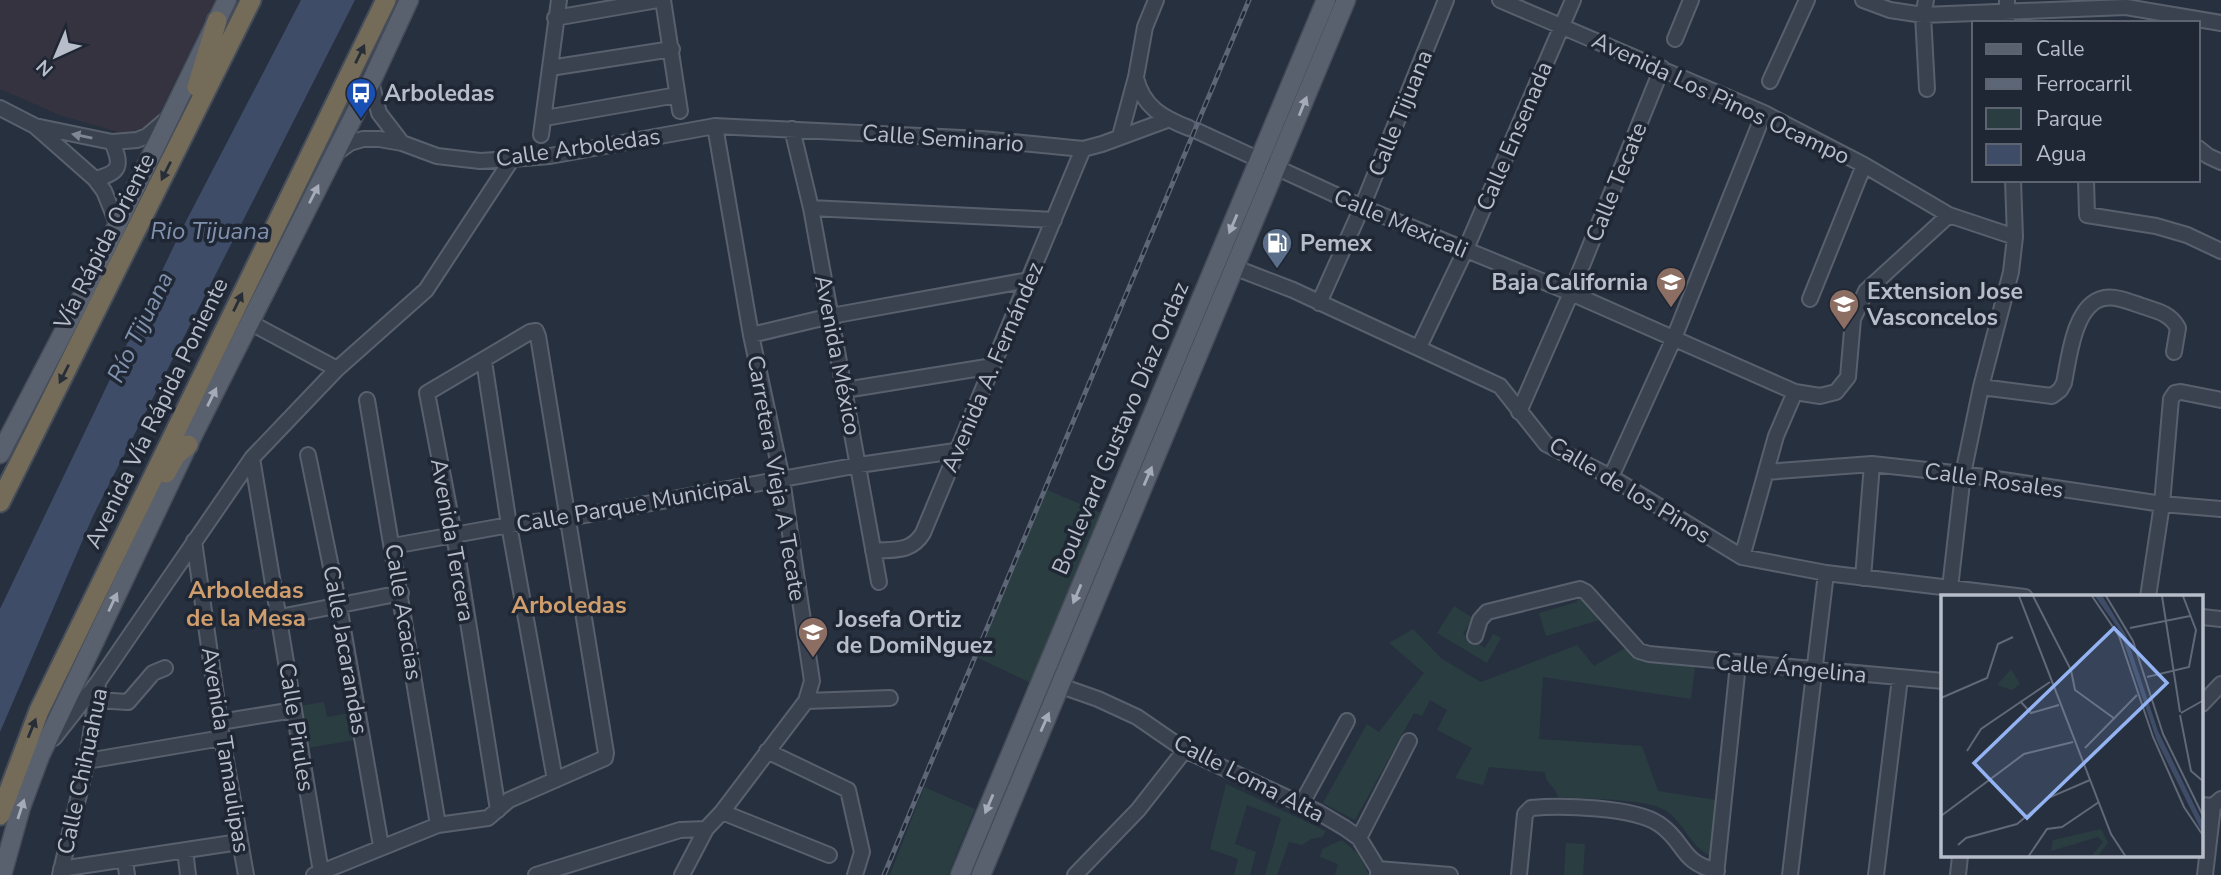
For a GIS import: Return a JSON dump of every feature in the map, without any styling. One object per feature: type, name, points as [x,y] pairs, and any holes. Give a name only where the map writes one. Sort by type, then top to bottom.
[{"type":"highway","name":"Vía Rápida Oriente","points":[[0,502],[251,0]]},
{"type":"highway","name":"Avenida Vía Rápida Poniente","points":[[0,815],[39,711],[386,0]]},
{"type":"highway","points":[[183,139],[217,21]]},
{"type":"highway","points":[[116,550],[125,543],[176,455],[188,445]]},
{"type":"main road","points":[[0,454],[227,0]]},
{"type":"main road","points":[[2,875],[21,807],[40,756],[188,445],[371,82],[409,0]]},
{"type":"main road","name":"Boulevard Gustavo Díaz Ordaz","points":[[960,875],[1326,0]]},
{"type":"main road","name":"Boulevard Gustavo Díaz Ordaz","points":[[981,875],[1346,0]]},
{"type":"main road","points":[[1104,531],[1121,539]]},
{"type":"street","points":[[541,135],[559,0]]},
{"type":"street","points":[[555,18],[660,0],[672,49],[680,111]]},
{"type":"street","points":[[1119,136],[1136,77],[1145,27],[1156,0]]},
{"type":"street","name":"Calle Tijuana","points":[[1319,303],[1362,207],[1446,0]]},
{"type":"street","name":"Avenida Los Pinos Ocampo","points":[[1500,0],[1764,113],[1864,165],[1949,215],[2015,237]]},
{"type":"street","name":"Calle Ensenada","points":[[1419,347],[1465,251],[1573,0]]},
{"type":"street","points":[[1675,39],[1691,0]]},
{"type":"street","points":[[1770,81],[1807,0]]},
{"type":"street","points":[[1863,0],[1890,10],[1923,15],[2007,11],[2079,15],[2126,7],[2221,23]]},
{"type":"street","points":[[1926,0],[1923,15],[1927,89]]},
{"type":"street","points":[[550,68],[672,49]]},
{"type":"street","name":"Calle Tecate","points":[[1519,412],[1571,293],[1662,68]]},
{"type":"street","points":[[1136,77],[1146,102],[1167,120]]},
{"type":"street","points":[[371,82],[379,113],[401,143]]},
{"type":"street","points":[[545,118],[677,95]]},
{"type":"street","points":[[0,108],[34,126],[95,178],[104,191],[117,223]]},
{"type":"street","points":[[1611,477],[1674,338],[1764,113]]},
{"type":"street","points":[[34,126],[112,142],[137,140],[147,136],[167,119]]},
{"type":"street","name":"Calle Mexicali","points":[[1167,120],[1362,207],[1571,293],[1795,392]]},
{"type":"street","name":"Calle Seminario","points":[[715,126],[982,139],[1083,149],[1167,120]]},
{"type":"street","name":"Calle Arboledas","points":[[335,154],[363,139],[379,139],[401,143],[437,156],[480,161],[513,159],[550,156],[715,126]]},
{"type":"street","name":"Carretera Vieja A Tecate","points":[[715,126],[751,335],[782,479],[812,681],[806,701]]},
{"type":"street","name":"Avenida México","points":[[792,129],[811,208],[879,582]]},
{"type":"street","points":[[95,178],[113,173],[117,168],[119,158],[112,142]]},
{"type":"street","name":"Avenida A. Fernández","points":[[873,551],[908,548],[917,543],[1083,149]]},
{"type":"street","points":[[2200,150],[2221,162]]},
{"type":"street","name":"Calle Chihuahua","points":[[61,872],[87,761],[98,682],[252,458],[337,369],[426,290],[513,159]]},
{"type":"street","points":[[1810,299],[1864,165]]},
{"type":"street","points":[[1950,588],[1964,474],[1981,387],[2011,272],[2015,237],[2013,182]]},
{"type":"street","points":[[2086,182],[2087,215],[2156,226],[2187,235],[2221,251]]},
{"type":"street","points":[[811,208],[1054,220]]},
{"type":"street","points":[[1742,557],[1776,436],[1795,392],[1820,396],[1836,392],[1848,377],[1853,319],[1866,291],[1949,215]]},
{"type":"street","name":"Calle de los Pinos","points":[[1236,268],[1419,347],[1500,386],[1546,444],[1611,477],[1742,557],[1826,573],[2008,595]]},
{"type":"street","points":[[751,335],[831,316],[1029,280]]},
{"type":"street","points":[[1981,387],[2052,396],[2064,383],[2078,319],[2095,301],[2106,298],[2117,298],[2167,314],[2178,328],[2174,352]]},
{"type":"street","points":[[249,322],[337,369]]},
{"type":"street","name":"Avenida Tercera","points":[[498,810],[454,534],[427,393],[530,331],[536,331],[538,336],[569,518]]},
{"type":"street","points":[[484,361],[509,525],[555,780]]},
{"type":"street","points":[[845,390],[993,366]]},
{"type":"street","points":[[2148,595],[2162,504],[2171,399],[2175,393],[2181,392],[2221,400]]},
{"type":"street","name":"Calle Acacias","points":[[367,400],[438,825]]},
{"type":"street","name":"Calle Parque Municipal","points":[[393,546],[509,525],[569,518],[859,465],[955,451]]},
{"type":"street","name":"Calle Jacarandas","points":[[309,455],[339,606],[381,846]]},
{"type":"street","name":"Calle Pirules","points":[[252,458],[280,617],[317,873]]},
{"type":"street","points":[[1863,578],[1872,464]]},
{"type":"street","name":"Calle Rosales","points":[[1766,472],[1872,464],[1964,474],[2162,504],[2221,509]]},
{"type":"street","points":[[317,873],[438,825],[488,818],[509,800],[605,758],[569,518]]},
{"type":"street","name":"Avenida Tamaulipas","points":[[194,541],[222,738],[246,875]]},
{"type":"street","points":[[1790,875],[1826,573]]},
{"type":"street","name":"Calle Ángelina","points":[[1475,636],[1480,620],[1487,612],[1580,589],[1586,592],[1640,651],[1738,664],[1941,681]]},
{"type":"street","points":[[280,617],[401,593]]},
{"type":"street","points":[[1519,875],[1525,814],[1531,808],[1558,805],[1645,817],[1666,830],[1693,863],[1716,873],[1738,664]]},
{"type":"street","points":[[96,700],[128,702],[153,673],[165,668]]},
{"type":"street","points":[[1876,875],[1900,678]]},
{"type":"street","points":[[40,756],[98,682]]},
{"type":"street","points":[[2204,702],[2221,684]]},
{"type":"street","name":"Calle Loma Alta","points":[[1061,686],[1137,717],[1185,750],[1318,812],[1359,838],[1378,872]]},
{"type":"street","points":[[680,874],[706,830],[806,701],[890,698]]},
{"type":"street","points":[[220,722],[294,710]]},
{"type":"street","points":[[1301,805],[1347,721]]},
{"type":"street","points":[[87,761],[222,738]]},
{"type":"street","points":[[1359,838],[1409,741]]},
{"type":"street","points":[[1075,875],[1138,810],[1185,750]]},
{"type":"street","points":[[767,751],[848,790],[862,852],[855,875]]},
{"type":"street","points":[[2205,875],[2212,803]]},
{"type":"street","points":[[722,812],[830,855]]},
{"type":"street","points":[[536,875],[680,830],[706,830]]},
{"type":"street","points":[[61,872],[126,867],[185,850],[239,842]]},
{"type":"street","points":[[185,850],[188,875]]},
{"type":"street","points":[[1378,872],[1450,875]]},
{"type":"shaded area","points":[[0,0],[215,0],[157,118],[140,132],[125,134],[62,116],[0,89]]},
{"type":"green space","points":[[1045,489],[1101,513],[1031,683],[976,657]]},
{"type":"green space","points":[[1579,594],[1603,619],[1546,636],[1539,613],[1577,602]]},
{"type":"green space","points":[[1454,606],[1473,618],[1463,634],[1485,648],[1493,634],[1501,638],[1487,663],[1437,633]]},
{"type":"green space","points":[[1413,629],[1442,659],[1481,682],[1577,645],[1594,666],[1632,644],[1696,659],[1691,699],[1543,677],[1539,739],[1642,746],[1658,791],[1716,800],[1711,856],[1698,847],[1665,810],[1629,801],[1558,797],[1546,779],[1545,772],[1489,767],[1483,785],[1455,778],[1472,748],[1437,730],[1447,710],[1430,700],[1422,716],[1414,713],[1355,820],[1323,803],[1367,724],[1379,732],[1424,673],[1389,643]]},
{"type":"green space","points":[[324,702],[327,717],[350,713],[355,740],[307,748],[300,706]]},
{"type":"green space","points":[[1226,784],[1326,831],[1322,837],[1311,839],[1302,845],[1289,842],[1277,875],[1265,875],[1281,818],[1247,805],[1235,844],[1256,852],[1250,875],[1234,875],[1238,859],[1210,849]]},
{"type":"green space","points":[[924,787],[975,809],[948,875],[890,875]]},
{"type":"green space","points":[[1342,840],[1358,854],[1369,875],[1335,875],[1338,864],[1320,857],[1322,849]]},
{"type":"green space","points":[[1566,843],[1585,844],[1583,875],[1564,875]]},
{"type":"water","name":"Rio Tijuana","points":[[301,0],[355,0],[93,516],[0,732],[0,609],[183,227]]},
{"type":"railway","points":[[884,875],[1249,0]]},
{"type":"place","name":"Arboledas","points":[[361,120]]},
{"type":"place","name":"Pemex","points":[[1277,270]]},
{"type":"place","name":"Baja California","points":[[1671,309]]},
{"type":"place","name":"Extension Jose Vasconcelos","points":[[1844,331]]},
{"type":"place","name":"Josefa Ortiz de DomiNguez","points":[[813,659]]},
{"type":"district","name":"Arboledas de la Mesa","points":[[246,604]]},
{"type":"district","name":"Arboledas","points":[[569,605]]},
{"type":"water label","name":"Río Tijuana","points":[[140,327]]}]
